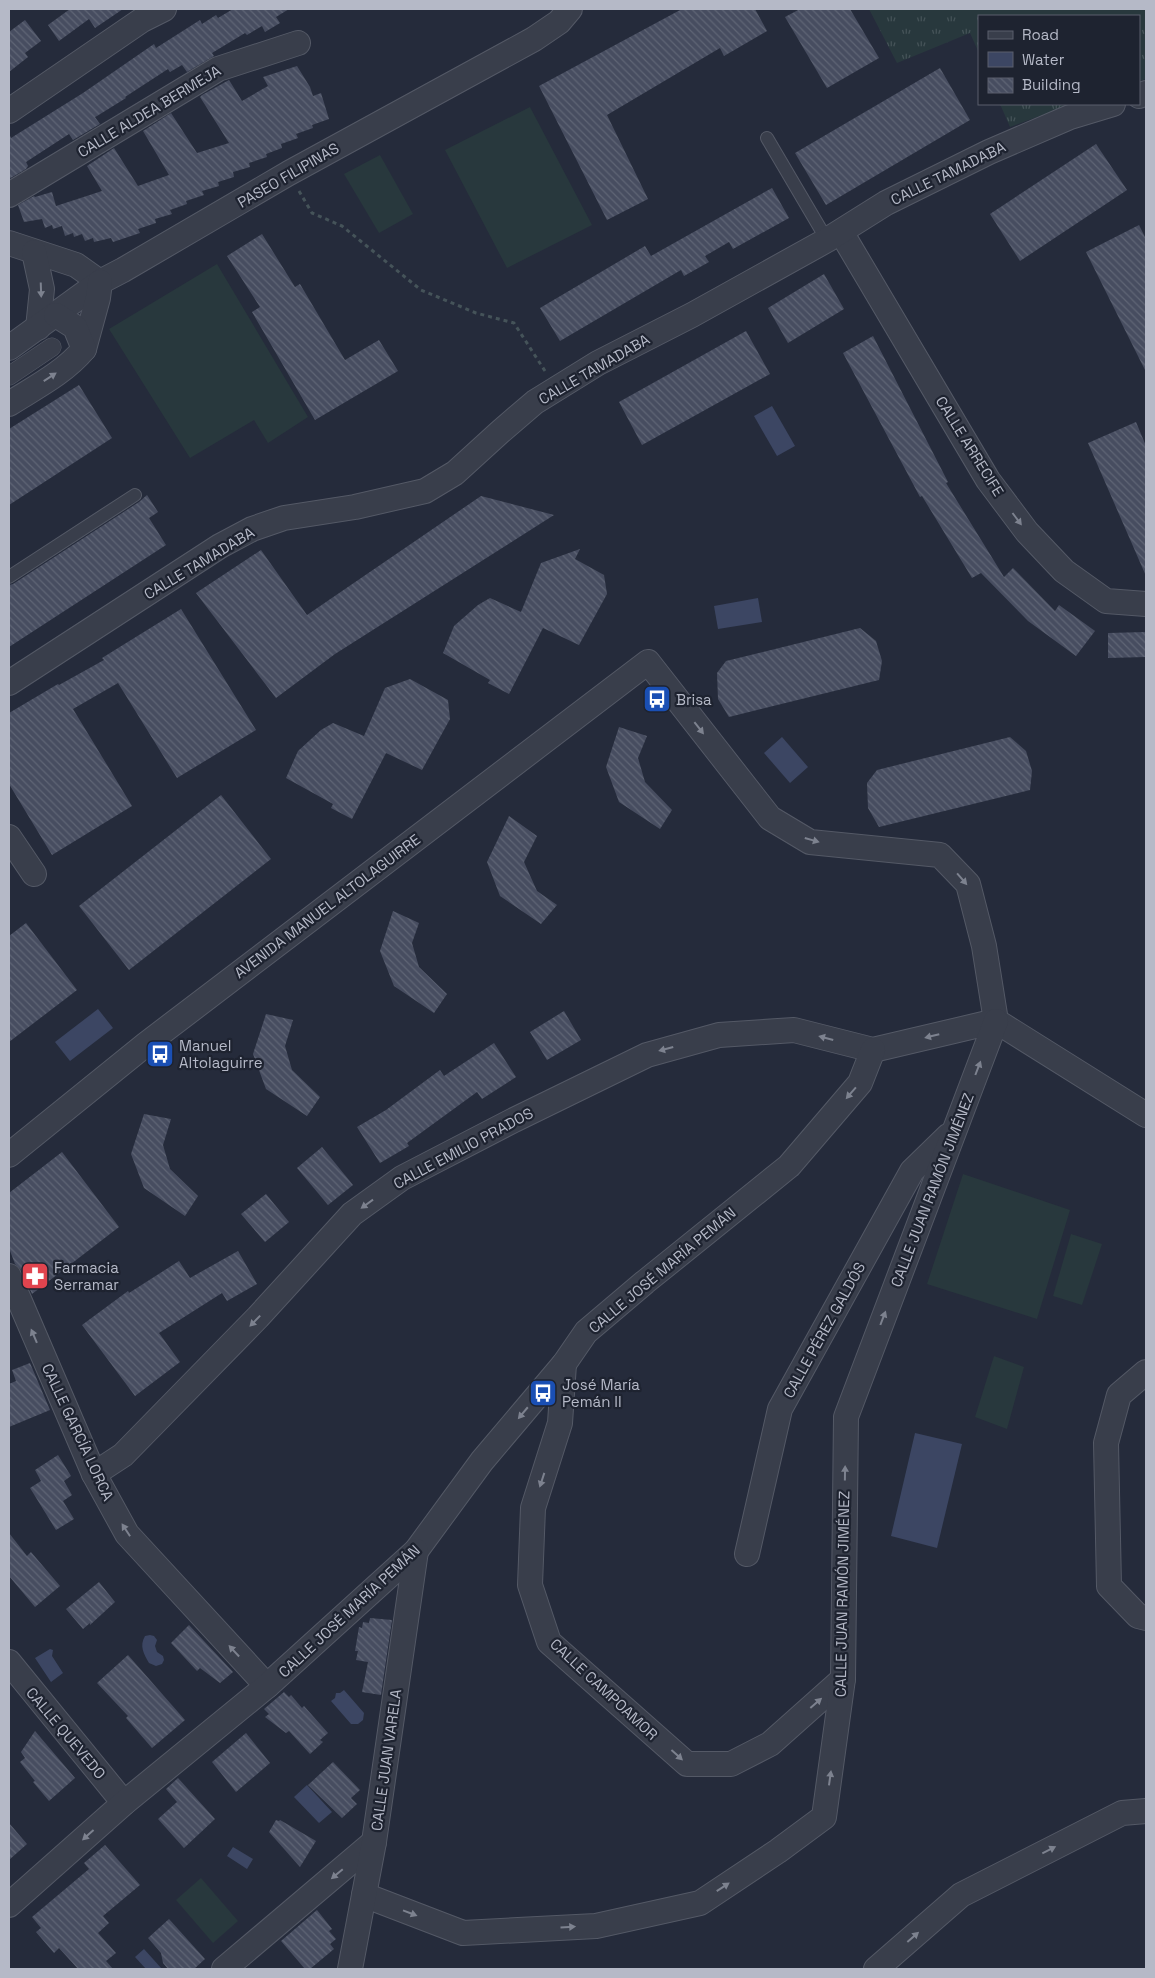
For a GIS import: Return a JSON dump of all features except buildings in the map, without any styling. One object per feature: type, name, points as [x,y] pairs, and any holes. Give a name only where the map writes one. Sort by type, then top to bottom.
[{"type":"street","points":[[9,111],[142,20],[164,9]]},
{"type":"street","name":"PASEO FILIPINAS","points":[[9,348],[47,322],[67,304],[100,282],[289,173],[534,39],[559,22],[570,9]]},
{"type":"street","name":"CALLE ALDEA BERMEJA","points":[[9,195],[218,69],[298,43]]},
{"type":"street","name":"CALLE TAMADABA","points":[[9,683],[220,546],[252,529],[284,518],[355,508],[425,491],[455,473],[535,402],[598,364],[692,316],[834,236],[886,203],[989,152],[1070,117],[1111,105]]},
{"type":"street","name":"CALLE ARRECIFE","points":[[834,236],[988,480],[1027,532],[1064,571],[1106,601],[1146,604]]},
{"type":"street","points":[[9,243],[76,266],[100,282],[98,298],[84,349],[76,359],[9,404]]},
{"type":"street","points":[[34,252],[47,322],[75,327],[84,349]]},
{"type":"street","points":[[9,376],[52,347]]},
{"type":"street","name":"AVENIDA MANUEL ALTOLAGUIRRE","points":[[9,1155],[145,1045],[648,662],[770,818],[810,842],[940,855],[968,884],[984,946],[996,1020]]},
{"type":"street","points":[[9,837],[34,874]]},
{"type":"street","points":[[873,1050],[996,1020],[1092,1082],[1146,1114]]},
{"type":"street","name":"CALLE JUAN RAMÓN JIMÉNEZ","points":[[364,1895],[463,1934],[596,1926],[700,1903],[778,1852],[824,1817],[843,1680],[846,1417],[996,1020]]},
{"type":"street","name":"CALLE EMILIO PRADOS","points":[[94,1474],[123,1455],[258,1318],[352,1214],[402,1178],[647,1054],[719,1036],[794,1030],[873,1050]]},
{"type":"street","name":"CALLE JOSÉ MARÍA PEMÁN","points":[[9,1906],[124,1803],[267,1686],[416,1551],[482,1461],[564,1364],[586,1332],[789,1166],[860,1083],[873,1050]]},
{"type":"street","name":"CALLE PÉREZ GALDÓS","points":[[748,1554],[780,1409],[912,1171],[954,1131]]},
{"type":"street","name":"CALLE GARCÍA LORCA","points":[[9,1276],[94,1474],[127,1534],[267,1686]]},
{"type":"street","name":"CALLE CAMPOAMOR","points":[[564,1364],[560,1423],[533,1508],[530,1585],[549,1642],[687,1764],[731,1764],[770,1744],[843,1680]]},
{"type":"street","points":[[1146,1372],[1119,1395],[1106,1443],[1109,1586],[1138,1616],[1146,1618]]},
{"type":"street","name":"CALLE JUAN VARELA","points":[[350,1969],[374,1842],[416,1551]]},
{"type":"street","name":"CALLE QUEVEDO","points":[[9,1662],[124,1803]]},
{"type":"street","points":[[876,1969],[960,1895],[1122,1813],[1146,1811]]},
{"type":"street","points":[[224,1969],[374,1842]]},
{"type":"lane","points":[[767,138],[834,236]]},
{"type":"lane","points":[[9,577],[135,496]]},
{"type":"path","points":[[289,173],[312,213],[342,226],[421,290],[476,312],[514,324],[556,388]]},
{"type":"green space","points":[[869,9],[1146,9],[1146,79],[1140,81],[1140,15],[978,15],[978,51],[970,33],[897,63]]},
{"type":"green space","points":[[1000,105],[1069,105],[1010,127]]},
{"type":"green space","points":[[530,107],[592,225],[507,268],[445,150]]},
{"type":"green space","points":[[380,155],[413,214],[379,233],[344,174]]},
{"type":"green space","points":[[217,264],[308,417],[268,443],[254,420],[190,458],[109,329]]},
{"type":"green space","points":[[963,1174],[1070,1210],[1037,1319],[927,1284]]},
{"type":"green space","points":[[1071,1234],[1102,1244],[1082,1305],[1053,1296]]},
{"type":"green space","points":[[994,1356],[1024,1367],[1007,1429],[975,1417]]},
{"type":"green space","points":[[201,1878],[238,1921],[213,1943],[176,1900]]},
{"type":"water","points":[[772,406],[795,446],[777,456],[754,416]]},
{"type":"water","points":[[758,598],[762,622],[718,629],[714,606]]},
{"type":"water","points":[[782,737],[808,767],[790,783],[764,753]]},
{"type":"water","points":[[98,1009],[113,1028],[70,1061],[55,1042]]},
{"type":"water","points":[[915,1433],[962,1444],[937,1548],[891,1536]]},
{"type":"water","points":[[145,1636],[154,1636],[157,1640],[155,1646],[157,1652],[163,1656],[164,1660],[162,1664],[156,1666],[149,1663],[143,1650],[143,1640]]},
{"type":"water","points":[[50,1649],[53,1650],[52,1656],[63,1673],[51,1682],[35,1658]]},
{"type":"water","points":[[344,1690],[364,1713],[363,1720],[358,1724],[351,1724],[331,1701],[335,1698],[336,1693]]},
{"type":"water","points":[[307,1785],[332,1812],[319,1823],[294,1797]]},
{"type":"water","points":[[233,1847],[253,1859],[247,1869],[227,1856]]},
{"type":"water","points":[[144,1949],[162,1969],[146,1969],[135,1957]]},
{"type":"place","name":"Brisa","points":[[657,699]]},
{"type":"place","name":"Manuel Altolaguirre","points":[[160,1054]]},
{"type":"place","name":"Farmacia Serramar","points":[[35,1276]]},
{"type":"place","name":"José María Pemán II","points":[[543,1393]]}]
